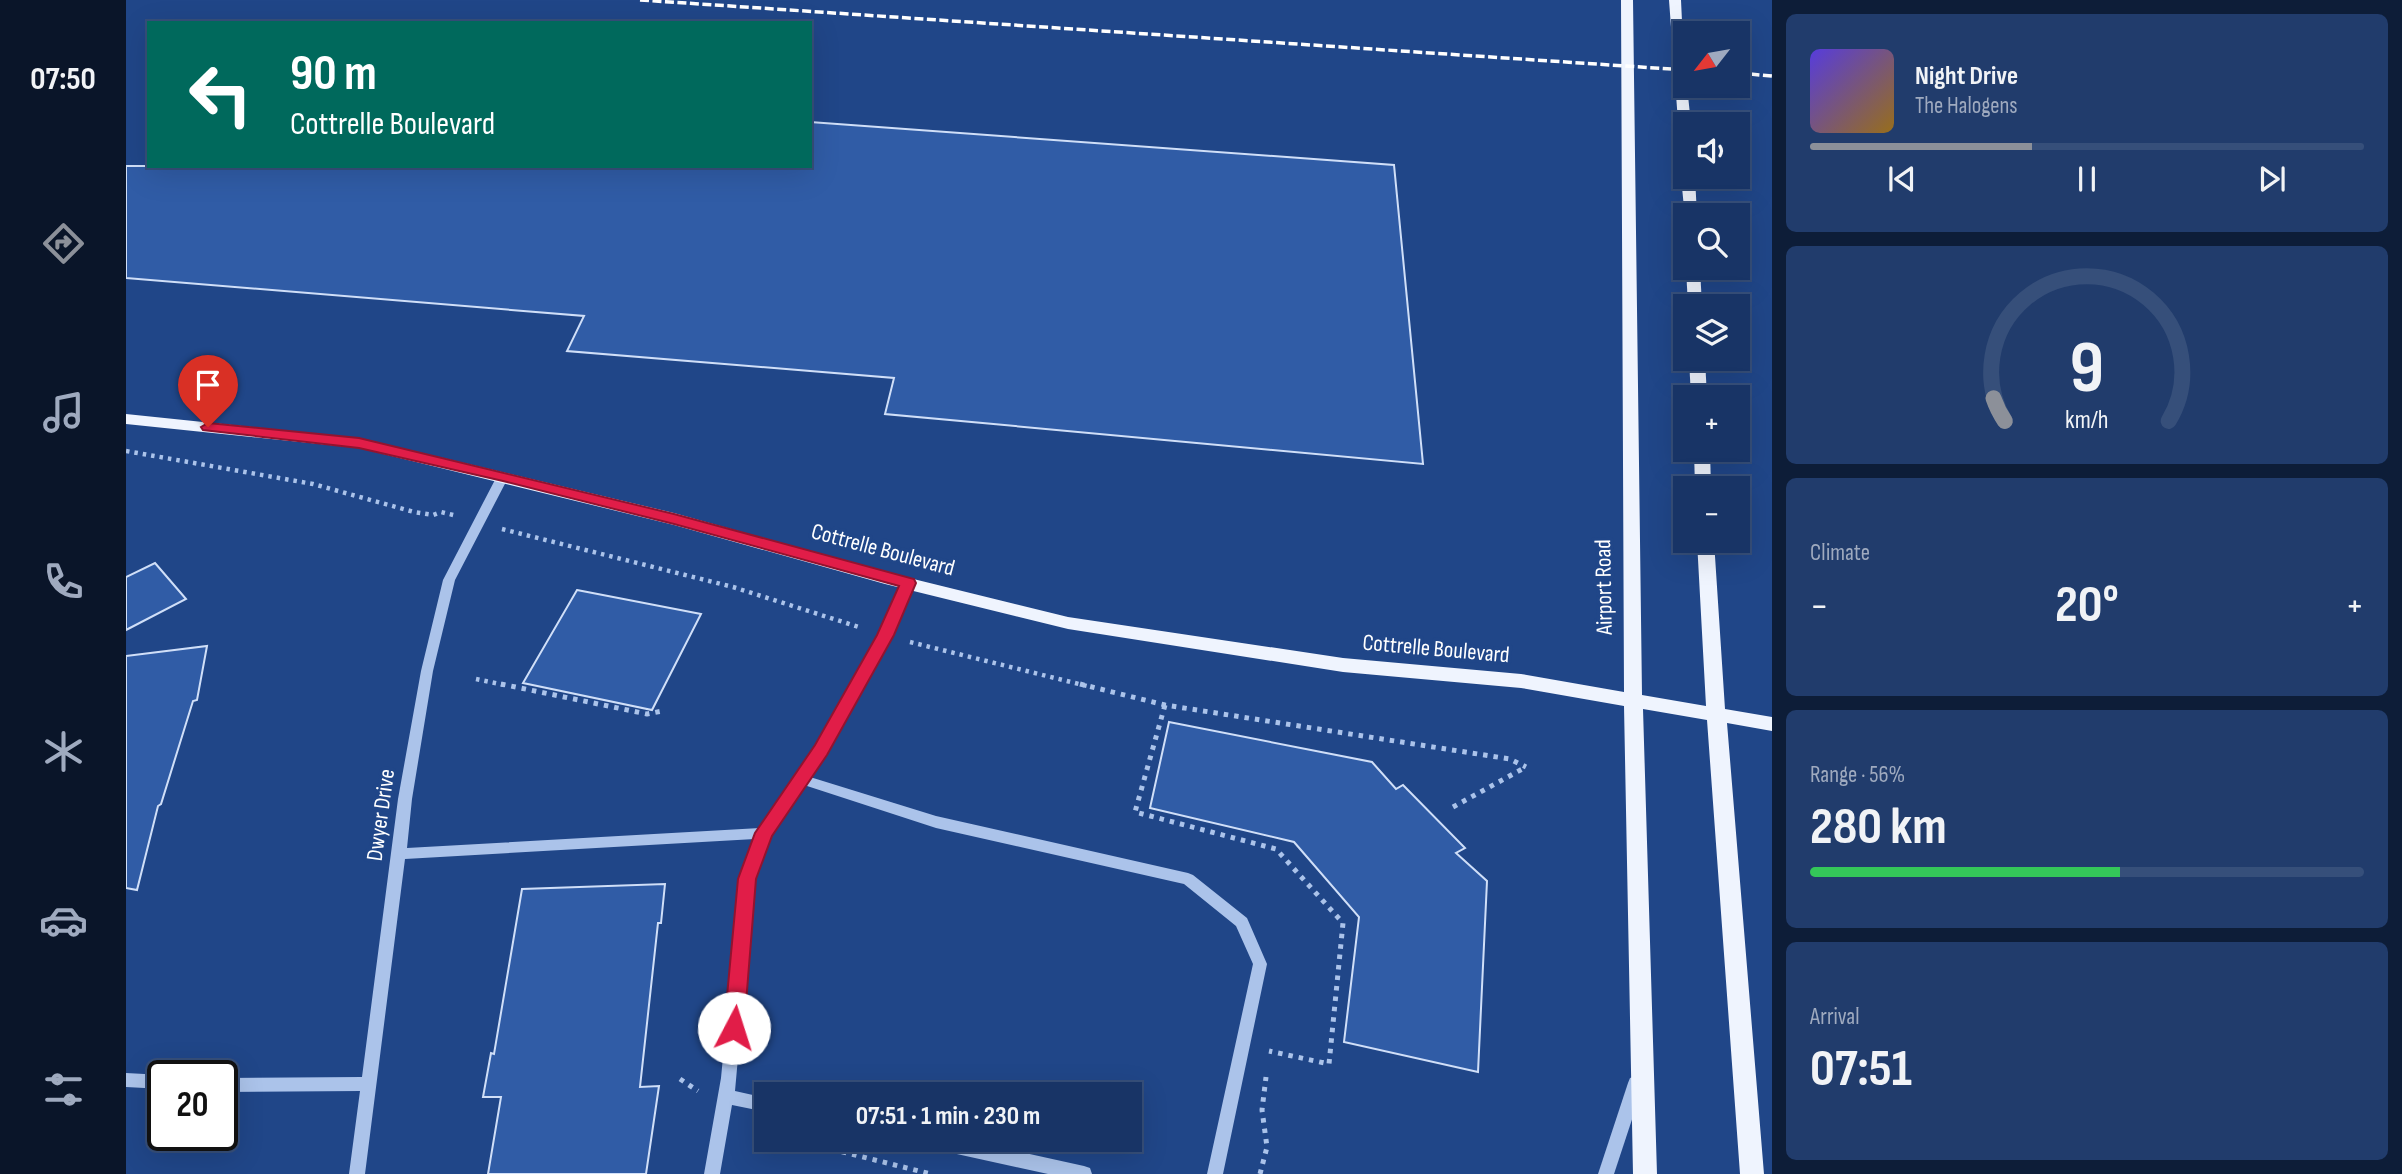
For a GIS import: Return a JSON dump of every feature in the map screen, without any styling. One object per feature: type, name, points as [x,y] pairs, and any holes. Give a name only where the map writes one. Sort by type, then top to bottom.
[{"type":"main road","name":"Airport Road","points":[[1627,0],[1628,439],[1645,1174]]},
{"type":"main road","points":[[1675,0],[1683,112]]},
{"type":"main road","name":"Cottrelle Boulevard","points":[[126,419],[359,443],[503,476],[1068,623],[1343,664],[1521,681],[1772,724]]},
{"type":"main road","points":[[1707,553],[1716,715],[1752,1174]]},
{"type":"street","name":"Dwyer Drive","points":[[357,1174],[392,914],[397,854],[427,671],[449,580],[503,476]]},
{"type":"street","points":[[801,779],[936,822],[1188,879],[1242,922],[1260,964],[1216,1174]]},
{"type":"street","points":[[397,854],[764,833]]},
{"type":"street","points":[[1606,1174],[1642,1066]]},
{"type":"street","points":[[126,1080],[147,1081]]},
{"type":"street","points":[[238,1085],[369,1083]]},
{"type":"street","points":[[726,1096],[754,1102]]},
{"type":"street","points":[[984,1152],[1084,1174]]},
{"type":"lane","points":[[712,1174],[726,1096],[747,879],[764,833],[821,750],[886,635],[908,583]]},
{"type":"path","points":[[126,452],[313,484],[414,512],[433,515],[441,512]]},
{"type":"path","points":[[522,535],[733,587],[886,635],[1165,705],[1510,759],[1526,767],[1454,807]]},
{"type":"path","points":[[476,679],[648,714],[662,711]]},
{"type":"path","points":[[843,1152],[930,1174]]},
{"type":"building","points":[[812,122],[1394,165],[1423,464],[885,414],[894,378],[567,351],[584,316],[126,278],[126,166],[812,168]]},
{"type":"building","points":[[155,563],[186,599],[126,630],[126,577]]},
{"type":"building","points":[[577,590],[701,614],[652,710],[523,683]]},
{"type":"building","points":[[207,646],[197,700],[193,701],[161,804],[158,806],[137,890],[126,888],[126,656]]},
{"type":"building","points":[[1169,722],[1372,762],[1396,789],[1403,785],[1465,848],[1456,853],[1487,881],[1478,1072],[1344,1042],[1359,917],[1294,842],[1150,808]]},
{"type":"building","points":[[665,884],[661,923],[658,923],[640,1087],[659,1086],[646,1174],[488,1174],[501,1097],[483,1097],[491,1053],[494,1054],[522,889]]},
{"type":"railway","points":[[640,0],[1673,69]]},
{"type":"railway","points":[[1750,74],[1772,76]]},
{"type":"route","points":[[208,427],[359,443],[674,519],[908,583],[886,635],[821,750],[764,833],[747,879],[734,1028]]}]
